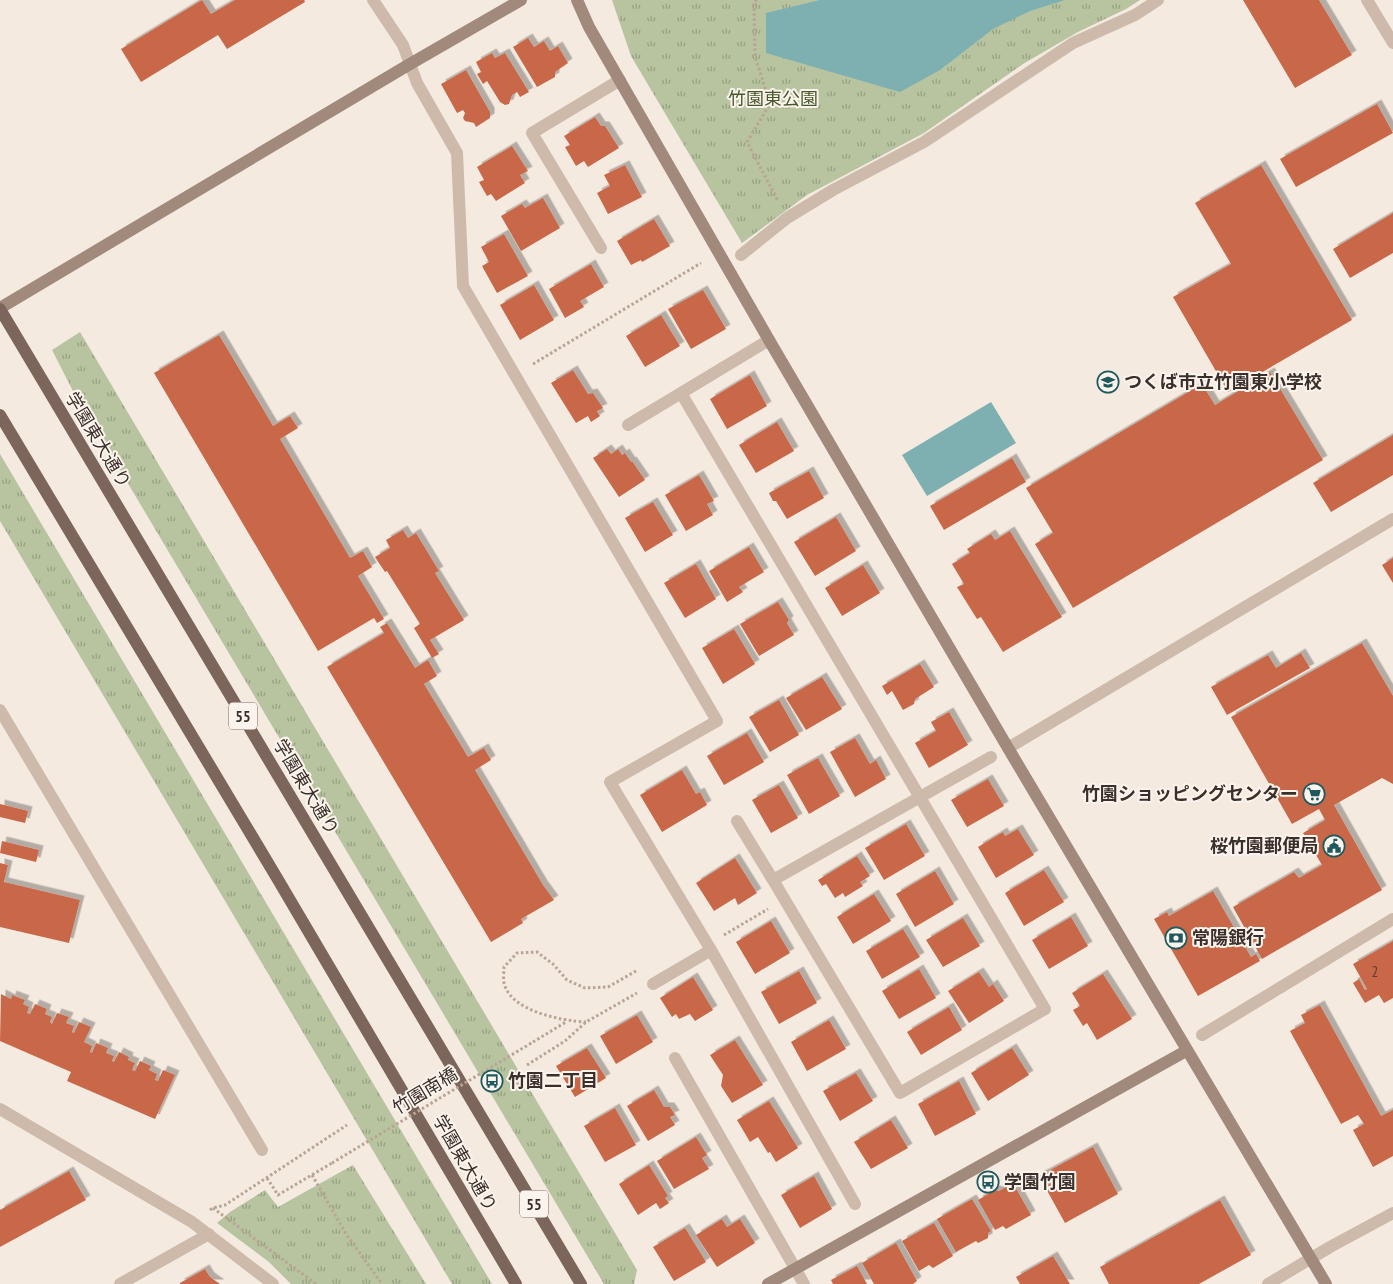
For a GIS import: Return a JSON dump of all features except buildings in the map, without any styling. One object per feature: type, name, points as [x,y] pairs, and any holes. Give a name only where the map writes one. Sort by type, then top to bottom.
[{"type":"main road","name":"学園東大通り","points":[[0,308],[582,1284]]},
{"type":"main road","name":"学園東大通り","points":[[0,415],[282,886],[516,1284]]},
{"type":"street","points":[[373,0],[403,45],[416,83],[457,153],[463,286],[717,721],[610,782],[711,950],[856,1204]]},
{"type":"street","points":[[0,308],[521,0]]},
{"type":"street","points":[[577,0],[589,27],[769,340],[1186,1051],[1326,1284]]},
{"type":"street","points":[[741,255],[788,218],[833,190],[924,142],[1073,43],[1135,15],[1158,0]]},
{"type":"street","points":[[1367,0],[1393,43]]},
{"type":"street","points":[[601,248],[532,133],[620,80]]},
{"type":"street","points":[[628,425],[769,340]]},
{"type":"street","points":[[681,393],[1045,1009],[900,1093],[737,821]]},
{"type":"street","points":[[1008,748],[1393,520]]},
{"type":"street","points":[[0,710],[262,1150]]},
{"type":"street","points":[[773,880],[991,757]]},
{"type":"street","points":[[1202,1035],[1393,919]]},
{"type":"street","points":[[653,984],[711,950]]},
{"type":"street","points":[[768,1284],[1186,1051]]},
{"type":"street","points":[[675,1058],[804,1284]]},
{"type":"street","points":[[0,1109],[192,1222],[273,1284]]},
{"type":"street","points":[[1268,1284],[1393,1213]]},
{"type":"street","points":[[120,1284],[209,1234]]},
{"type":"path","points":[[757,0],[754,2],[755,56],[770,104],[747,142],[788,218]]},
{"type":"path","points":[[516,375],[700,264]]},
{"type":"path","points":[[711,950],[719,938],[784,900]]},
{"type":"path","points":[[586,1022],[567,1022],[542,1014],[515,1001],[504,984],[504,967],[517,953],[537,952],[553,964],[567,980],[585,988],[608,986],[640,969]]},
{"type":"path","points":[[527,1065],[565,1042],[586,1022],[653,984]]},
{"type":"path","name":"竹園南橋","points":[[266,1178],[278,1196],[567,1022]]},
{"type":"path","points":[[208,1212],[213,1208],[225,1205],[347,1125]]},
{"type":"path","points":[[312,1175],[346,1234],[382,1284]]},
{"type":"path","points":[[213,1208],[316,1284]]},
{"type":"green space","name":"竹園東公園","points":[[612,0],[1140,0],[1126,9],[1078,32],[1023,64],[924,133],[807,195],[742,243],[631,56]]},
{"type":"green space","points":[[80,332],[637,1270],[634,1284],[604,1284],[73,391],[52,350]]},
{"type":"green space","points":[[0,454],[492,1284],[452,1284],[0,521]]},
{"type":"green space","points":[[353,1165],[426,1284],[291,1284],[269,1262],[217,1223],[230,1212],[265,1190],[278,1207]]},
{"type":"water","points":[[820,0],[1065,0],[1030,11],[993,29],[940,70],[900,92],[766,53],[766,13]]},
{"type":"water","points":[[991,402],[1016,443],[927,496],[902,455]]},
{"type":"place","name":"つくば市立竹園東小学校","points":[[1108,382]]},
{"type":"place","name":"竹園ショッピングセンター","points":[[1314,794]]},
{"type":"place","name":"桜竹園郵便局","points":[[1334,846]]},
{"type":"place","name":"常陽銀行","points":[[1176,938]]},
{"type":"place","name":"竹園二丁目","points":[[492,1081]]},
{"type":"place","name":"学園竹園","points":[[988,1182]]}]
